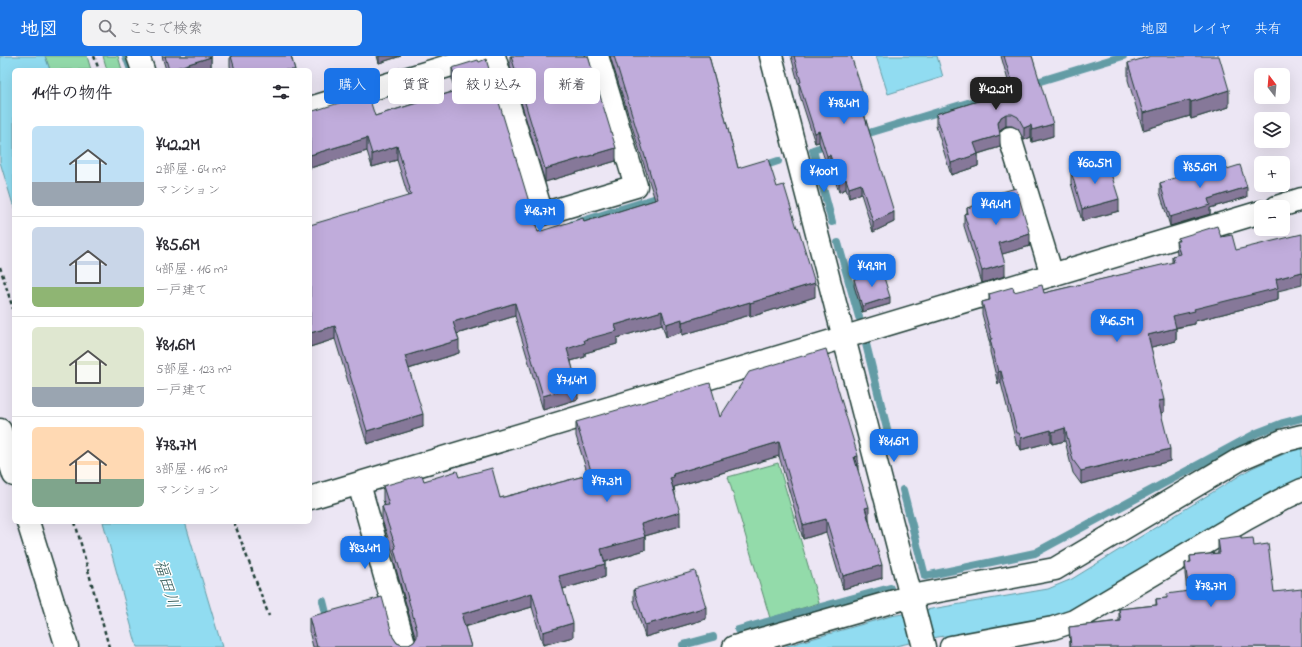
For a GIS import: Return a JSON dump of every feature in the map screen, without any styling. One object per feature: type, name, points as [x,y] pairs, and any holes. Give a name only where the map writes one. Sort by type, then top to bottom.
[{"type":"street","points":[[138,56],[142,68]]},
{"type":"street","points":[[312,107],[481,56]]},
{"type":"street","points":[[494,56],[542,214],[636,186],[597,56]]},
{"type":"street","points":[[771,56],[914,603],[923,644]]},
{"type":"street","points":[[1010,138],[1052,275]]},
{"type":"street","points":[[1290,203],[1302,199]]},
{"type":"street","points":[[312,497],[1254,214]]},
{"type":"street","points":[[0,430],[12,469]]},
{"type":"street","points":[[734,647],[1055,569],[1242,458],[1282,441],[1302,436]]},
{"type":"street","points":[[359,484],[404,647]]},
{"type":"street","points":[[951,647],[1053,628],[1074,621],[1286,497],[1302,490]]},
{"type":"street","points":[[29,524],[67,647]]},
{"type":"path","points":[[94,56],[98,68]]},
{"type":"path","points":[[0,267],[12,306]]},
{"type":"path","points":[[75,524],[109,647]]},
{"type":"path","points":[[235,524],[269,616]]},
{"type":"green space","points":[[45,56],[87,56],[90,68],[49,68]]},
{"type":"green space","points":[[103,56],[118,56],[121,68],[106,68]]},
{"type":"green space","points":[[778,463],[819,603],[770,618],[728,477]]},
{"type":"water","points":[[0,56],[45,56],[49,68],[12,68],[12,201],[0,162]]},
{"type":"water","points":[[876,56],[937,56],[943,77],[888,94]]},
{"type":"water","points":[[1302,448],[1302,479],[1270,492],[1074,610],[1041,622],[938,637],[891,647],[783,647],[891,616],[1048,589],[1072,579],[1252,468],[1293,450]]},
{"type":"water","name":"福田川","points":[[104,524],[186,524],[222,647],[137,647]]},
{"type":"building","points":[[165,56],[211,56],[175,68],[168,68]]},
{"type":"building","points":[[231,56],[291,56],[294,68],[234,68]]},
{"type":"building","points":[[511,56],[588,56],[592,68],[544,68],[544,104],[600,104],[600,95],[616,148],[545,169],[525,104],[536,104],[536,68],[515,68]]},
{"type":"building","points":[[614,56],[709,56],[738,168],[768,159],[777,187],[784,185],[815,283],[682,322],[682,319],[666,324],[662,311],[615,325],[617,331],[584,340],[585,343],[567,349],[578,386],[543,396],[515,303],[453,322],[459,340],[405,356],[423,414],[367,431],[335,326],[312,332],[312,224],[411,195],[410,189],[397,146],[372,154],[367,138],[312,154],[312,111],[336,104],[371,104],[375,116],[414,104],[444,104],[444,95],[452,92],[452,104],[500,104],[538,232],[583,218],[584,222],[658,199]]},
{"type":"building","points":[[794,56],[851,56],[866,102],[862,103],[862,108],[894,212],[873,222],[861,184],[849,188],[846,179],[839,181],[830,155],[827,156],[819,131],[815,133],[799,83],[801,82]]},
{"type":"building","points":[[1004,56],[1032,56],[1053,124],[1032,130],[1031,125],[1024,128],[1018,117],[1012,114],[1006,114],[1001,117],[998,123],[1000,135],[974,143],[978,154],[951,163],[936,114],[1014,90]]},
{"type":"building","points":[[1151,56],[1219,56],[1229,90],[1191,102],[1190,100],[1143,113],[1128,63]]},
{"type":"building","points":[[486,59],[489,68],[452,68],[478,60],[479,62]]},
{"type":"building","points":[[1098,163],[1099,167],[1108,164],[1119,199],[1082,209],[1071,171]]},
{"type":"building","points":[[1240,165],[1247,187],[1208,199],[1210,205],[1170,217],[1160,183],[1199,170],[1201,177]]},
{"type":"building","points":[[1016,188],[1030,234],[999,243],[1005,264],[982,271],[964,214],[968,213],[967,208],[983,203],[981,198]]},
{"type":"building","points":[[1217,226],[1221,237],[1232,235],[1236,250],[1302,234],[1302,272],[1276,279],[1278,288],[1194,309],[1195,311],[1173,316],[1176,328],[1148,335],[1164,400],[1158,401],[1170,449],[1081,471],[1073,460],[1065,428],[1021,438],[1019,433],[1017,433],[1001,371],[998,372],[990,339],[992,339],[982,302],[990,300],[989,294],[1013,287],[1014,292],[1042,285],[1044,293],[1174,262],[1172,256],[1180,254],[1176,241],[1179,241],[1178,238]]},
{"type":"building","points":[[882,271],[890,297],[862,306],[854,279]]},
{"type":"building","points":[[826,349],[858,456],[854,457],[869,507],[865,508],[882,565],[843,576],[826,519],[803,525],[779,442],[673,474],[674,477],[670,478],[680,512],[641,524],[645,537],[601,549],[605,564],[559,576],[573,623],[543,632],[532,593],[462,614],[471,647],[317,647],[309,617],[382,597],[393,637],[397,643],[409,645],[414,642],[417,637],[417,630],[394,549],[396,548],[382,506],[389,505],[383,486],[422,475],[424,481],[457,471],[459,477],[492,468],[500,498],[592,474],[576,422],[710,383],[720,417],[749,372]]},
{"type":"building","points":[[1241,536],[1241,539],[1253,538],[1254,546],[1268,544],[1274,592],[1302,589],[1302,647],[1071,647],[1069,627],[1121,621],[1119,609],[1157,605],[1156,599],[1167,598],[1167,594],[1189,591],[1185,563],[1191,562],[1190,556],[1220,553],[1218,539]]},
{"type":"building","points":[[695,571],[706,607],[645,625],[634,589]]},
{"type":"waterway","points":[[126,56],[130,68]]},
{"type":"waterway","points":[[859,136],[1123,56]]},
{"type":"waterway","points":[[831,144],[813,150],[832,222]]},
{"type":"waterway","points":[[760,167],[778,161]]},
{"type":"waterway","points":[[573,224],[663,196]]},
{"type":"waterway","points":[[838,243],[859,317]]},
{"type":"waterway","points":[[866,344],[893,453]]},
{"type":"waterway","points":[[903,490],[925,576],[1035,553],[1257,433],[1283,423],[1302,418]]},
{"type":"waterway","points":[[738,630],[890,588]]},
{"type":"waterway","points":[[323,601],[326,613]]},
{"type":"waterway","points":[[683,645],[713,637]]}]
